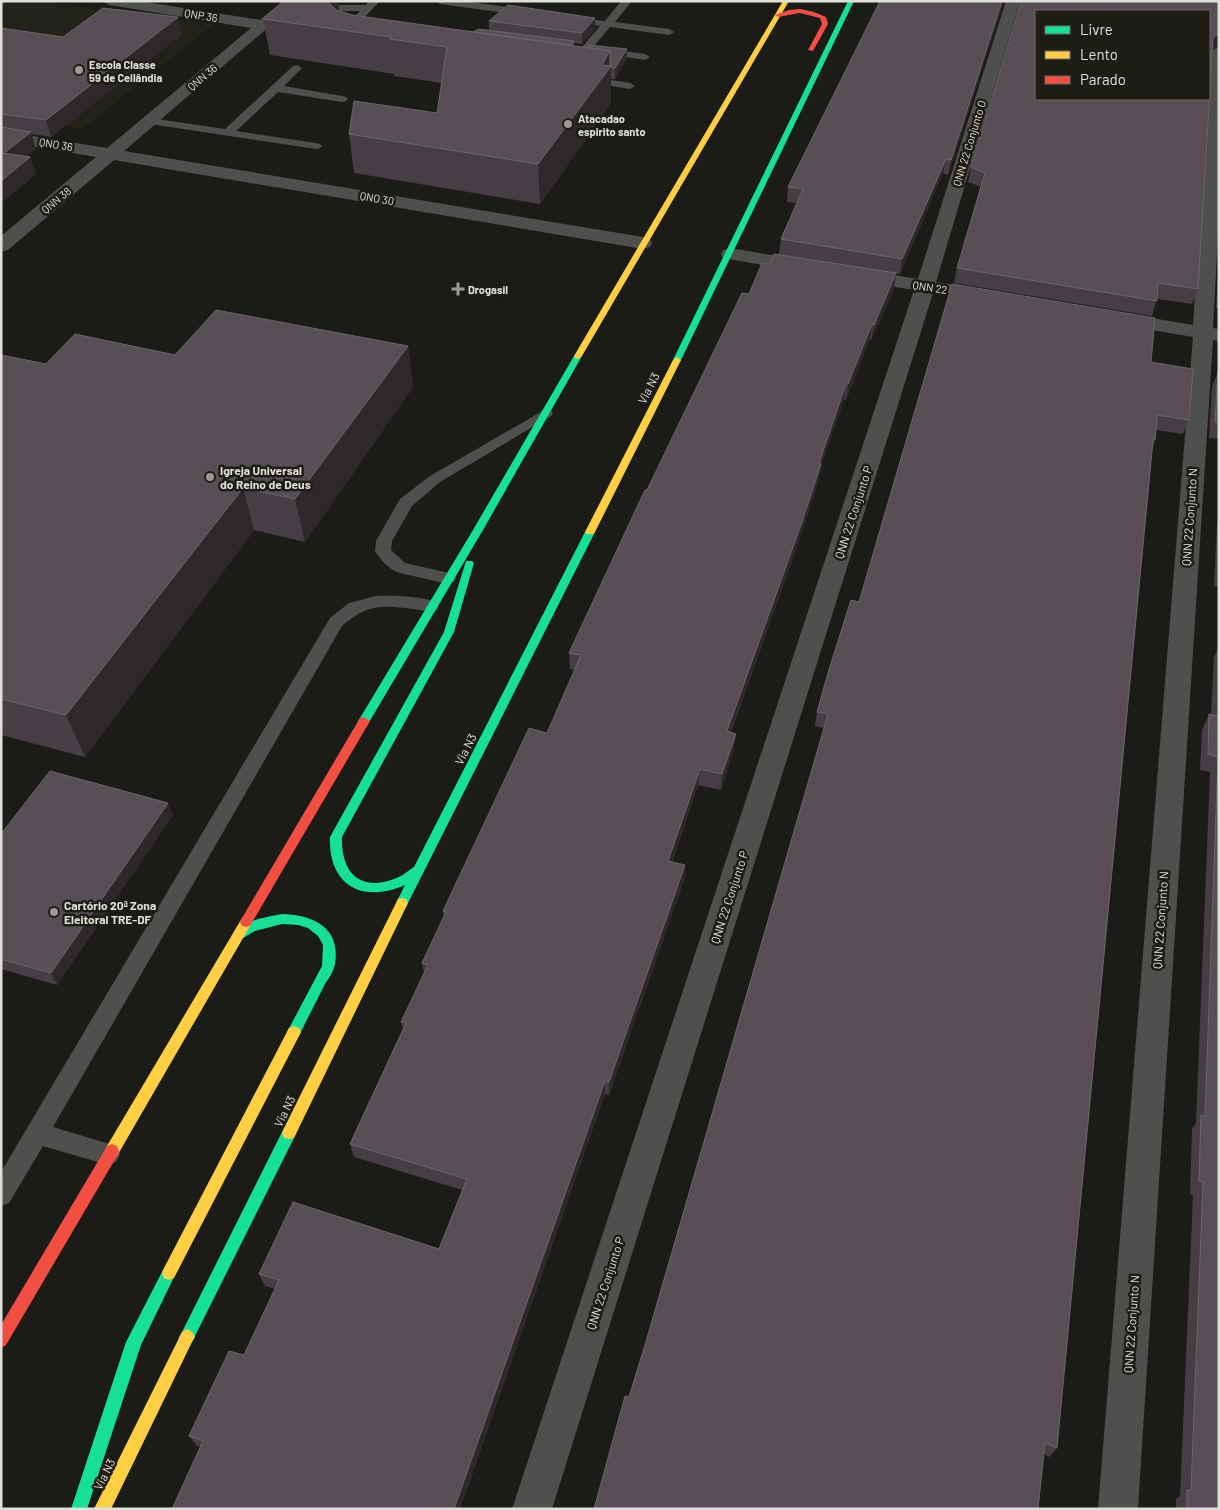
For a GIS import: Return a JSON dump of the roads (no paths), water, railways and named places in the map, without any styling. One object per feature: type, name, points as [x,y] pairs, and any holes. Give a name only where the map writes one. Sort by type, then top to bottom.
[{"type":"main road","points":[[1,1340],[108,1154],[478,530],[643,243],[786,1]]},
{"type":"main road","name":"Via N3","points":[[102,1509],[419,870],[730,254],[851,1]]},
{"type":"main road","points":[[778,15],[784,12],[801,10],[817,14],[825,20],[807,59]]},
{"type":"main road","points":[[774,160],[784,113]]},
{"type":"main road","points":[[419,870],[405,880],[388,886],[371,887],[355,883],[342,875],[335,863],[332,850],[336,837],[449,632],[478,530]]},
{"type":"main road","points":[[79,1509],[134,1342],[330,964],[329,948],[322,934],[310,924],[292,918],[273,919],[254,925],[238,936]]},
{"type":"street","name":"QNP 36","points":[[109,1],[264,25]]},
{"type":"street","name":"QNN 22 Conjunto O","points":[[925,286],[1013,1]]},
{"type":"street","name":"QNN 36","points":[[111,153],[287,5]]},
{"type":"street","name":"QNN 22 Conjunto N","points":[[1118,1509],[1211,333],[1219,52]]},
{"type":"street","name":"QNO 36","points":[[1,136],[111,153]]},
{"type":"street","name":"QNO 30","points":[[111,153],[643,243]]},
{"type":"street","name":"QNN 38","points":[[1,246],[111,153]]},
{"type":"street","name":"QNN 22","points":[[730,254],[1002,298]]},
{"type":"street","name":"QNN 22 Conjunto P","points":[[532,1509],[925,286]]},
{"type":"street","points":[[1097,314],[1211,333]]},
{"type":"lane","points":[[440,1],[539,14]]},
{"type":"lane","points":[[627,1],[608,24],[581,48],[571,73],[630,86]]},
{"type":"lane","points":[[287,5],[372,5]]},
{"type":"lane","points":[[344,42],[340,37],[363,19],[372,5]]},
{"type":"lane","points":[[558,17],[669,32]]},
{"type":"lane","points":[[581,48],[645,57]]},
{"type":"lane","points":[[227,133],[297,68]]},
{"type":"lane","points":[[275,88],[342,99]]},
{"type":"lane","points":[[150,121],[316,146]]},
{"type":"lane","points":[[448,578],[400,567],[390,559],[384,550],[384,541],[406,503],[435,479],[546,413]]},
{"type":"lane","points":[[1,1195],[336,622],[357,606],[372,602],[387,600],[432,606]]},
{"type":"lane","points":[[38,1133],[108,1154]]},
{"type":"place","name":"Escola Classe 59 de Ceilândia","points":[[79,70]]},
{"type":"place","name":"Atacadao espirito santo","points":[[568,124]]},
{"type":"place","name":"Drogasil","points":[[458,289]]},
{"type":"place","name":"Igreja Universal do Reino de Deus","points":[[210,477]]},
{"type":"place","name":"Cartório 20ª Zona Eleitoral TRE-DF","points":[[54,912]]}]
